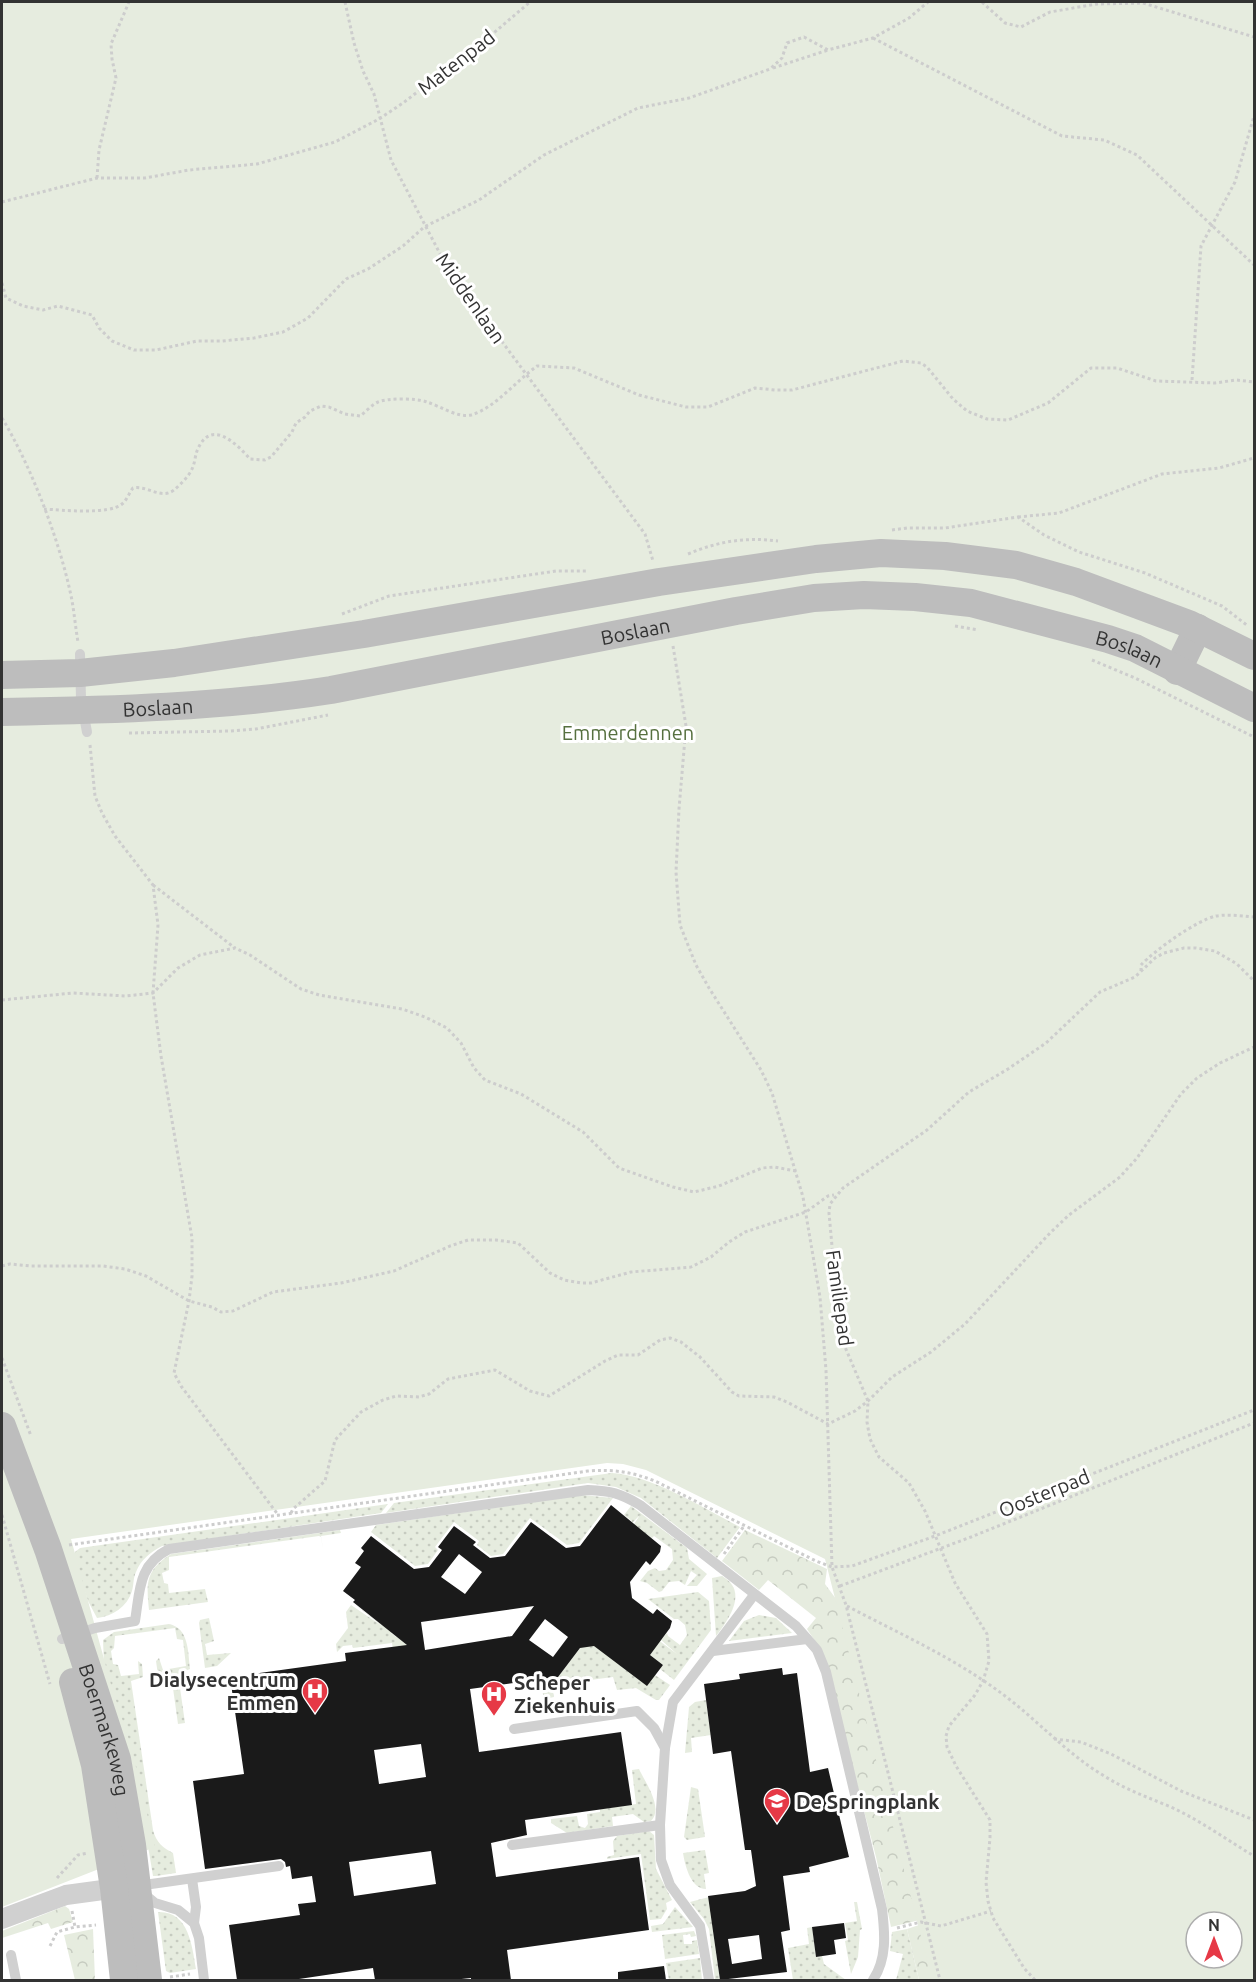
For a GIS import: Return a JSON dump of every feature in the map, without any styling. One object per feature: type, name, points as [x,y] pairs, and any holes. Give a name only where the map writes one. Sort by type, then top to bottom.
[{"type":"main road","name":"Boslaan","points":[[2,675],[80,664],[174,663],[364,634],[659,582],[794,562],[881,553],[945,556],[1016,565],[1076,582],[1198,628],[1254,656]]},
{"type":"main road","name":"Boslaan","points":[[2,712],[85,722],[267,700],[331,690],[735,610],[814,598],[864,595],[915,597],[971,603],[1108,639],[1135,648],[1254,708]]},
{"type":"main road","points":[[1177,671],[1198,628]]},
{"type":"main road","name":"Boermarkeweg","points":[[2,1426],[48,1549],[69,1637],[117,1759],[132,1845],[126,1887],[124,1980]]},
{"type":"main road","name":"Boermarkeweg","points":[[126,1887],[156,1979]]},
{"type":"street","points":[[2,1919],[60,1887],[126,1887]]},
{"type":"lane","points":[[80,664],[85,722]]},
{"type":"lane","points":[[69,1637],[95,1628],[135,1621],[142,1578],[148,1565],[157,1555],[169,1549],[588,1490],[612,1491],[626,1496],[796,1626],[817,1650],[826,1672],[882,1909],[885,1932],[882,1960],[879,1972],[873,1980]]},
{"type":"lane","points":[[709,1980],[700,1926],[670,1885],[664,1872],[660,1825],[665,1748],[674,1702],[754,1595]]},
{"type":"lane","points":[[713,1651],[807,1639]]},
{"type":"lane","points":[[514,1728],[637,1711],[654,1728],[665,1748]]},
{"type":"lane","points":[[512,1845],[660,1825]]},
{"type":"lane","points":[[126,1887],[279,1866]]},
{"type":"lane","points":[[192,1879],[196,1907],[194,1923],[199,1938],[204,1976]]},
{"type":"lane","points":[[126,1887],[155,1903],[178,1911],[194,1923]]},
{"type":"lane","points":[[11,1955],[16,1980]]},
{"type":"path","points":[[97,178],[99,150],[116,78],[111,44],[129,2]]},
{"type":"path","name":"Middenlaan","points":[[345,2],[354,43],[363,71],[374,94],[391,160],[424,227],[448,269],[645,534],[654,564]]},
{"type":"path","name":"Matenpad","points":[[2,202],[97,178],[145,178],[189,170],[257,164],[335,142],[379,119],[489,37],[530,2]]},
{"type":"path","points":[[2,283],[6,298],[23,306],[44,310],[58,306],[92,315],[99,328],[112,341],[134,350],[156,350],[197,341],[254,338],[284,332],[308,318],[346,279],[368,269],[403,246],[424,227],[479,200],[544,155],[638,108],[689,98],[828,50],[873,39],[909,18],[928,2]]},
{"type":"path","points":[[982,2],[1005,23],[1022,27],[1050,12],[1097,4],[1143,3],[1254,37]]},
{"type":"path","points":[[770,69],[782,58],[787,43],[804,37],[828,50]]},
{"type":"path","points":[[873,39],[1062,136],[1104,140],[1137,155],[1254,265]]},
{"type":"path","points":[[1192,380],[1201,246],[1235,182],[1254,116]]},
{"type":"path","points":[[44,509],[81,512],[116,507],[122,503],[133,488],[139,487],[161,494],[173,490],[193,469],[197,451],[205,437],[210,434],[217,434],[230,440],[250,459],[265,460],[271,457],[292,432],[296,423],[310,411],[321,406],[360,416],[377,402],[412,399],[426,401],[445,410],[468,416],[486,409],[537,366],[574,368],[639,396],[686,407],[708,407],[755,388],[792,390],[903,361],[913,361],[927,367],[953,399],[967,411],[987,419],[1008,420],[1048,403],[1091,368],[1117,368],[1156,381],[1192,380],[1215,383],[1236,380],[1254,382]]},
{"type":"path","points":[[2,418],[18,448],[44,509],[62,560],[71,593],[80,664]]},
{"type":"path","points":[[1018,517],[1059,513],[1162,474],[1219,468],[1254,458]]},
{"type":"path","points":[[945,624],[979,630]]},
{"type":"path","points":[[673,644],[686,726],[676,872],[680,925],[696,965],[761,1070],[772,1093],[796,1171],[806,1212],[820,1297],[828,1424],[831,1567],[846,1605],[940,1980]]},
{"type":"path","name":"Boslaan","points":[[1092,660],[1136,678],[1254,736]]},
{"type":"path","points":[[122,732],[256,729],[333,714]]},
{"type":"path","points":[[85,722],[95,796],[115,836],[153,885],[235,948],[250,955],[301,989],[319,995],[402,1009],[426,1017],[447,1028],[461,1044],[474,1068],[485,1080],[521,1094],[583,1132],[619,1168],[694,1191],[719,1186],[762,1168],[774,1167],[796,1171]]},
{"type":"path","points":[[153,885],[158,925],[153,993],[161,1056],[192,1238],[192,1276],[189,1301],[174,1373],[176,1380],[279,1516]]},
{"type":"path","points":[[1141,971],[1141,965],[1148,957],[1210,917],[1228,915],[1254,917]]},
{"type":"path","points":[[2,1000],[73,993],[126,996],[153,993],[178,968],[200,955],[235,948]]},
{"type":"path","points":[[2,1266],[10,1264],[103,1266],[125,1269],[146,1276],[189,1301],[212,1307],[221,1312],[233,1311],[273,1292],[341,1283],[394,1271],[468,1240],[518,1243],[550,1273],[572,1282],[591,1283],[632,1272],[691,1268],[746,1232],[806,1212],[828,1196],[836,1195],[927,1130],[969,1092],[1046,1043],[1100,992],[1135,977],[1155,958],[1164,953],[1184,948],[1196,948],[1222,954],[1237,964],[1254,981]]},
{"type":"path","points":[[291,1514],[293,1509],[325,1481],[335,1440],[361,1412],[383,1400],[396,1396],[419,1397],[429,1394],[448,1379],[495,1370],[530,1391],[549,1396],[605,1361],[618,1355],[638,1355],[660,1340],[670,1338],[681,1342],[700,1357],[732,1392],[739,1396],[774,1397],[828,1424],[841,1419],[868,1401],[892,1377],[931,1352],[965,1324],[1050,1233],[1069,1215],[1120,1177],[1137,1158],[1181,1094],[1197,1078],[1220,1063],[1254,1047]]},
{"type":"path","name":"Familiepad","points":[[836,1195],[829,1213],[834,1266],[846,1310],[845,1347],[868,1401],[868,1431],[875,1451],[884,1462],[909,1483],[925,1511],[956,1583],[987,1634],[989,1661],[983,1681],[975,1695],[954,1717],[946,1736],[951,1757],[990,1820],[986,1882],[991,1911],[1013,1951],[1035,1980]]},
{"type":"path","name":"Oosterpad","points":[[831,1567],[852,1566],[935,1536],[1254,1410]]},
{"type":"path","name":"Oosterpad","points":[[840,1586],[1254,1423]]},
{"type":"path","points":[[2,1515],[53,1693]]},
{"type":"path","points":[[716,1565],[744,1526]]},
{"type":"path","points":[[846,1605],[936,1650],[983,1681],[1031,1718],[1076,1758],[1103,1776],[1131,1791],[1172,1808],[1254,1856]]},
{"type":"path","points":[[1052,1738],[1081,1742],[1111,1754],[1181,1791],[1254,1820]]},
{"type":"path","points":[[75,1927],[71,1909],[60,1887],[78,1855],[88,1853],[87,1845]]},
{"type":"path","points":[[885,1932],[925,1922],[941,1926],[991,1911]]},
{"type":"path","points":[[50,1946],[57,1932],[96,1925]]},
{"type":"path","points":[[156,1979],[204,1976]]},
{"type":"green space","name":"Emmerdennen","points":[[2,2],[1254,2],[1254,1980],[932,1980],[825,1559],[646,1470],[623,1464],[607,1463],[71,1539],[112,1688],[131,1746],[155,1847],[2,1907]]},
{"type":"green space","points":[[612,1473],[628,1475],[661,1486],[740,1527],[717,1558],[641,1498],[616,1487],[588,1483],[386,1513],[394,1503]]},
{"type":"green space","points":[[582,1495],[613,1498],[579,1543],[567,1545],[530,1518],[503,1554],[491,1556],[477,1545],[479,1541],[454,1522],[435,1547],[438,1550],[428,1564],[415,1566],[371,1532],[376,1525]]},
{"type":"green space","points":[[388,1504],[381,1513],[162,1546],[150,1553],[141,1563],[135,1574],[133,1588],[127,1602],[114,1613],[97,1618],[88,1601],[73,1556],[80,1548]]},
{"type":"green space","points":[[631,1506],[687,1548],[689,1559],[707,1574],[697,1586],[687,1586],[697,1575],[691,1571],[685,1585],[679,1581],[669,1582],[659,1592],[640,1581],[648,1571],[655,1568],[659,1571],[666,1570],[673,1560],[672,1549],[654,1536],[652,1538],[646,1534],[644,1536],[632,1527],[640,1515],[628,1527],[632,1521],[624,1515]]},
{"type":"green space","points":[[340,1530],[341,1533],[321,1536],[323,1549],[319,1536],[169,1557],[169,1570],[162,1573],[164,1583],[168,1584],[169,1593],[205,1589],[208,1602],[149,1610],[148,1584],[152,1571],[171,1554]]},
{"type":"green space","points":[[745,1530],[827,1569],[825,1584],[839,1603],[920,1920],[891,1927],[876,1857],[823,1653],[807,1629],[816,1618],[768,1580],[759,1590],[722,1561]]},
{"type":"green space","points":[[722,1576],[730,1582],[735,1597],[731,1614],[716,1636],[712,1578]]},
{"type":"green space","points":[[698,1592],[709,1601],[711,1630],[674,1680],[660,1669],[663,1665],[647,1653],[657,1639],[677,1654],[661,1640],[667,1633],[680,1645],[687,1635],[685,1625],[648,1599]]},
{"type":"green space","points":[[353,1603],[382,1625],[395,1628],[391,1633],[400,1639],[410,1639],[396,1670],[392,1643],[353,1648],[352,1645],[343,1646],[337,1652],[336,1644],[348,1628],[346,1612],[351,1605],[382,1626]]},
{"type":"green space","points":[[759,1615],[776,1618],[792,1633],[729,1641],[744,1621]]},
{"type":"green space","points":[[209,1618],[214,1641],[205,1644],[207,1655],[231,1653],[217,1666],[205,1668],[199,1623],[200,1620]]},
{"type":"green space","points":[[169,1624],[180,1630],[188,1648],[190,1669],[178,1674],[185,1723],[178,1724],[171,1674],[158,1675],[156,1661],[159,1658],[163,1670],[186,1666],[183,1640],[177,1639],[175,1628],[115,1636],[114,1648],[111,1651],[113,1664],[118,1665],[121,1676],[139,1674],[138,1661],[142,1664],[143,1677],[131,1681],[153,1830],[160,1844],[173,1853],[176,1873],[153,1876],[134,1762],[104,1664],[103,1640],[114,1632]]},
{"type":"green space","points":[[593,1645],[655,1675],[670,1685],[659,1700],[656,1700],[636,1688],[617,1690],[613,1677],[552,1685],[554,1697],[544,1699],[540,1680],[548,1679],[553,1683],[581,1647]]},
{"type":"green space","points":[[706,1700],[711,1735],[691,1738],[692,1752],[685,1753],[689,1707],[695,1702]]},
{"type":"green space","points":[[639,1769],[654,1802],[654,1816],[651,1821],[644,1822],[633,1814],[612,1817],[613,1826],[567,1833],[551,1823],[551,1819],[577,1816],[579,1826],[585,1828],[588,1824],[587,1814],[600,1812],[600,1809],[636,1804],[632,1770]]},
{"type":"green space","points":[[691,1787],[698,1789],[705,1837],[687,1840],[684,1837]]},
{"type":"green space","points":[[649,1831],[654,1835],[656,1869],[672,1900],[666,1903],[667,1909],[661,1919],[650,1920],[641,1854],[607,1859],[614,1855],[613,1841],[617,1836]]},
{"type":"green space","points":[[705,1850],[709,1873],[704,1874],[706,1889],[696,1885],[693,1881],[687,1870],[683,1853]]},
{"type":"green space","points":[[709,1897],[720,1980],[715,1980],[709,1929],[690,1902]]},
{"type":"green space","points":[[854,1902],[857,1902],[862,1929],[860,1930],[858,1957],[851,1974],[845,1941],[848,1940],[845,1923],[857,1921]]},
{"type":"green space","points":[[65,1906],[69,1909],[73,1922],[51,1929],[48,1923],[2,1938],[2,1931]]},
{"type":"green space","points":[[675,1907],[693,1927],[652,1932],[651,1926],[663,1924]]},
{"type":"green space","points":[[158,1912],[168,1913],[183,1924],[190,1941],[196,1969],[170,1973],[166,1971]]},
{"type":"green space","points":[[919,1925],[937,1980],[919,1980],[907,1929]]},
{"type":"green space","points":[[812,1927],[816,1957],[822,1956],[824,1964],[846,1980],[793,1980],[788,1948],[809,1944],[807,1928]]},
{"type":"green space","points":[[93,1929],[95,1980],[75,1980],[64,1935]]},
{"type":"green space","points":[[907,1929],[919,1980],[896,1980],[903,1954],[890,1951],[892,1932]]},
{"type":"green space","points":[[694,1931],[696,1936],[683,1935],[684,1944],[692,1944],[692,1941],[697,1940],[699,1954],[665,1959],[662,1935]]},
{"type":"green space","points":[[700,1958],[702,1980],[669,1980],[666,1963]]},
{"type":"building","points":[[611,1505],[661,1546],[660,1552],[650,1565],[646,1561],[630,1582],[632,1598],[653,1614],[657,1609],[672,1621],[670,1628],[650,1655],[663,1665],[647,1686],[594,1646],[580,1648],[558,1677],[470,1689],[479,1752],[621,1732],[632,1805],[525,1820],[527,1835],[491,1843],[496,1877],[639,1857],[649,1930],[507,1950],[511,1980],[471,1980],[471,1978],[375,1980],[373,1968],[299,1980],[237,1980],[229,1925],[300,1915],[298,1904],[316,1902],[312,1876],[292,1879],[290,1866],[286,1867],[285,1862],[281,1859],[205,1869],[193,1781],[244,1774],[230,1677],[346,1661],[345,1653],[407,1645],[353,1602],[355,1600],[343,1591],[361,1567],[355,1563],[364,1551],[361,1548],[371,1536],[414,1569],[429,1567],[442,1550],[438,1547],[454,1526],[476,1542],[473,1545],[490,1558],[505,1556],[531,1522],[566,1548],[580,1546]],"holes":[[[459,1554],[482,1572],[465,1594],[441,1577]],[[534,1606],[512,1636],[425,1650],[421,1622]],[[545,1619],[568,1637],[553,1657],[529,1640]],[[421,1744],[426,1777],[379,1784],[374,1750]],[[431,1851],[436,1884],[354,1896],[349,1862]]]},
{"type":"building","points":[[782,1668],[783,1675],[797,1673],[810,1772],[828,1768],[849,1857],[809,1867],[810,1872],[783,1876],[790,1930],[781,1932],[787,1972],[720,1980],[708,1896],[745,1891],[756,1886],[751,1850],[745,1850],[731,1751],[713,1754],[704,1684],[740,1679],[739,1674]],"holes":[[[759,1935],[762,1959],[732,1964],[728,1939]]]},
{"type":"building","points":[[844,1923],[846,1938],[834,1940],[836,1954],[816,1957],[812,1927]]},
{"type":"building","points":[[664,1966],[666,1980],[618,1980],[618,1972]]},
{"type":"place","name":"Dialysecentrum Emmen","points":[[315,1714]]},
{"type":"place","name":"Scheper Ziekenhuis","points":[[494,1717]]},
{"type":"place","name":"De Springplank","points":[[777,1824]]}]
